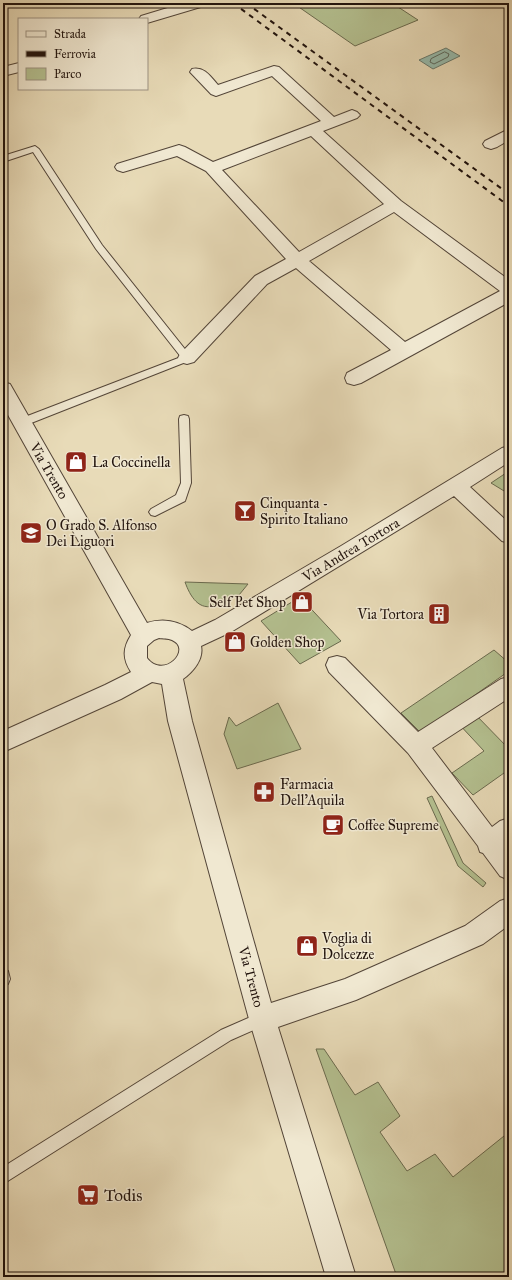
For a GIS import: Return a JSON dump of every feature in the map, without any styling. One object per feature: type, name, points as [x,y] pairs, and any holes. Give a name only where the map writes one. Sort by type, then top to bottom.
[{"type":"street","points":[[148,18],[199,3]]},
{"type":"street","points":[[3,72],[18,67]]},
{"type":"street","points":[[197,72],[216,90],[274,70],[332,123]]},
{"type":"street","points":[[212,168],[352,116]]},
{"type":"street","points":[[313,130],[395,205],[509,289]]},
{"type":"street","points":[[491,144],[509,134]]},
{"type":"street","points":[[123,167],[179,150],[212,168],[296,259],[404,351]]},
{"type":"street","points":[[187,358],[261,280],[296,259],[395,205]]},
{"type":"street","points":[[354,378],[509,294]]},
{"type":"street","name":"Via Trento","points":[[3,389],[143,636]]},
{"type":"street","name":"Via Andrea Tortora","points":[[189,642],[236,618],[348,552],[509,453]]},
{"type":"street","points":[[456,486],[509,535]]},
{"type":"street","points":[[3,742],[160,673],[180,670],[190,657],[191,650],[189,642],[184,636],[168,628],[155,630],[143,636],[137,642],[135,648],[134,656],[142,668],[160,673]]},
{"type":"street","points":[[337,665],[416,746],[489,844],[509,868]]},
{"type":"street","name":"Via Trento","points":[[160,673],[180,721],[262,1019],[341,1277]]},
{"type":"street","points":[[416,746],[509,686]]},
{"type":"street","points":[[489,844],[509,829]]},
{"type":"street","points":[[262,1019],[347,991],[474,934],[509,910]]},
{"type":"lane","points":[[3,159],[35,149],[99,247],[187,358],[21,423]]},
{"type":"lane","points":[[155,512],[181,498],[186,483],[184,419]]},
{"type":"lane","points":[[3,1176],[226,1035],[262,1019]]},
{"type":"green space","points":[[293,3],[392,3],[418,20],[355,46]]},
{"type":"green space","points":[[509,471],[509,494],[491,483]]},
{"type":"green space","points":[[185,582],[248,584],[239,595],[210,607],[196,601]]},
{"type":"green space","points":[[300,597],[341,641],[300,664],[261,621]]},
{"type":"green space","points":[[494,650],[509,663],[509,671],[421,733],[401,713]]},
{"type":"green space","points":[[278,703],[301,749],[237,769],[224,734],[229,717],[236,726]]},
{"type":"green space","points":[[473,712],[509,749],[509,778],[504,773],[473,795],[452,773],[484,751],[457,722]]},
{"type":"green space","points":[[432,796],[463,863],[486,883],[483,887],[458,866],[427,798]]},
{"type":"green space","points":[[316,1049],[324,1049],[355,1095],[378,1082],[400,1116],[380,1132],[407,1171],[435,1154],[453,1177],[509,1132],[509,1277],[397,1277]]},
{"type":"water","points":[[446,48],[460,56],[433,69],[419,60]]},
{"type":"railway","points":[[233,3],[509,206]]},
{"type":"railway","points":[[246,3],[509,194]]},
{"type":"place","name":"La Coccinella","points":[[76,462]]},
{"type":"place","name":"Cinquanta - Spirito Italiano","points":[[245,511]]},
{"type":"place","name":"O Grado S. Alfonso Dei Liguori","points":[[31,533]]},
{"type":"place","name":"Self Pet Shop","points":[[302,602]]},
{"type":"place","name":"Via Tortora","points":[[439,614]]},
{"type":"place","name":"Golden Shop","points":[[235,642]]},
{"type":"place","name":"Farmacia Dell'Aquila","points":[[264,792]]},
{"type":"place","name":"Coffee Supreme","points":[[333,825]]},
{"type":"place","name":"Voglia di Dolcezze","points":[[307,946]]},
{"type":"place","name":"Todis","points":[[88,1195]]}]
